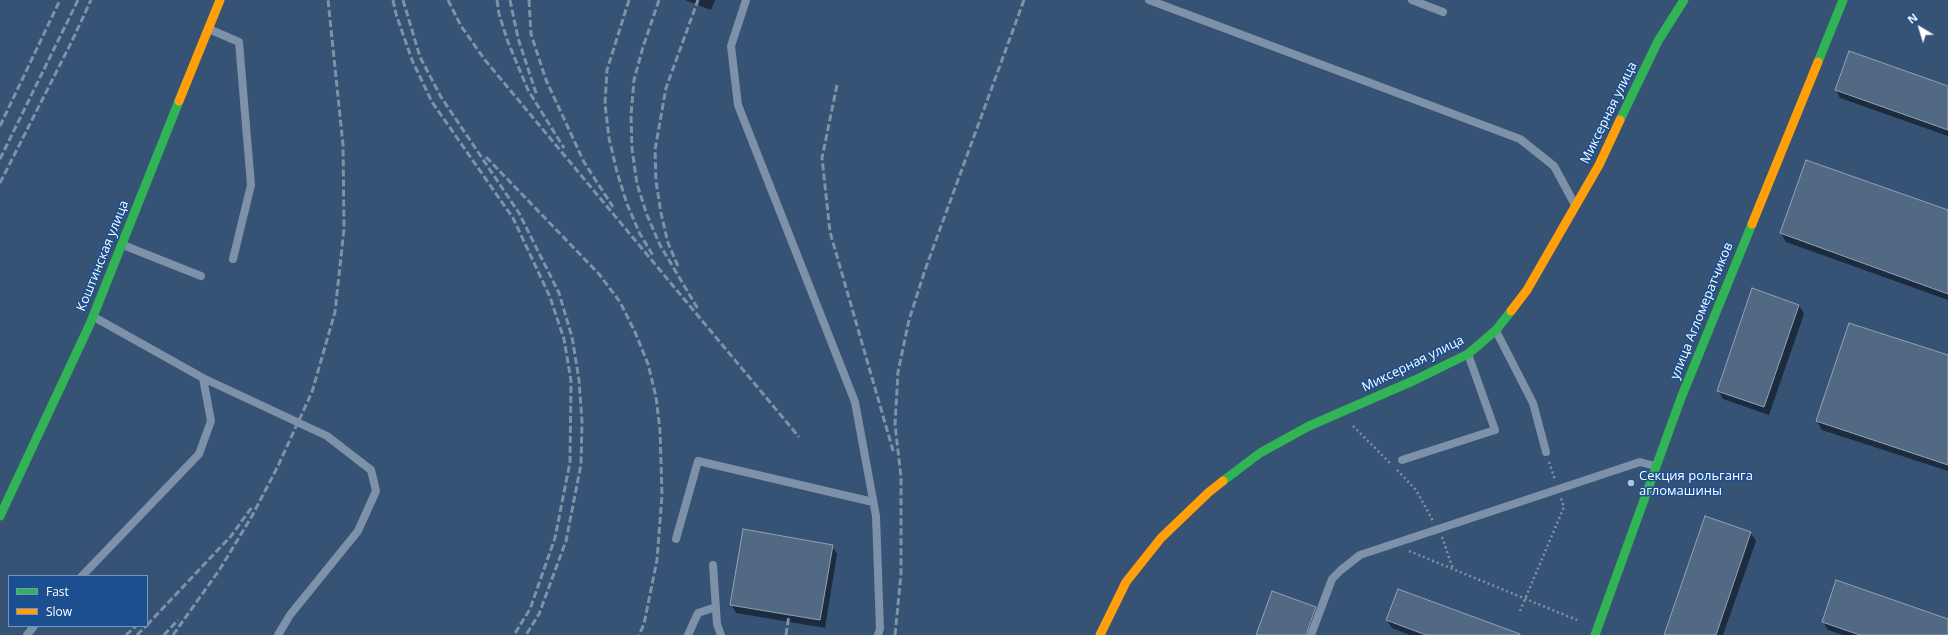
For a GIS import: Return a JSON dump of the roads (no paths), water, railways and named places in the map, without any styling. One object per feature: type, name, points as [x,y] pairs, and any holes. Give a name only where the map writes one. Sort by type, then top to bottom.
[{"type":"street","name":"Коштинская улица","points":[[0,516],[93,317],[220,0]]},
{"type":"street","name":"Миксерная улица","points":[[1100,635],[1126,582],[1161,538],[1209,492],[1260,453],[1309,426],[1415,380],[1468,354],[1496,330],[1527,290],[1599,165],[1658,41],[1684,0]]},
{"type":"street","name":"улица Агломератчиков","points":[[1595,635],[1681,398],[1843,0]]},
{"type":"lane","points":[[746,0],[731,46],[738,105],[855,402],[876,516],[880,629],[878,635]]},
{"type":"lane","points":[[1150,0],[1520,139],[1554,166],[1576,205]]},
{"type":"lane","points":[[1412,0],[1443,12]]},
{"type":"lane","points":[[208,28],[239,42],[251,186],[233,259]]},
{"type":"lane","points":[[122,245],[201,276]]},
{"type":"lane","points":[[93,317],[203,378],[327,436],[370,470],[376,491],[358,530],[290,615],[278,635]]},
{"type":"lane","points":[[1496,330],[1533,403],[1546,452]]},
{"type":"lane","points":[[1402,460],[1495,430],[1468,354]]},
{"type":"lane","points":[[83,575],[199,454],[211,421],[203,378]]},
{"type":"lane","points":[[676,539],[698,461],[873,502]]},
{"type":"lane","points":[[1311,635],[1332,579],[1360,555],[1640,462],[1656,467]]},
{"type":"lane","points":[[713,565],[717,624],[721,635]]},
{"type":"lane","points":[[688,635],[698,613],[716,607]]},
{"type":"lane","points":[[27,635],[33,627]]},
{"type":"railway","points":[[0,126],[60,0]]},
{"type":"railway","points":[[0,159],[78,0]]},
{"type":"railway","points":[[0,183],[72,41],[91,0]]},
{"type":"railway","points":[[173,635],[220,569],[252,516],[277,468],[312,392],[335,312],[344,229],[343,145],[328,0]]},
{"type":"railway","points":[[393,0],[396,14],[412,60],[432,102],[513,218],[550,297],[564,339],[571,381],[570,462],[555,538],[530,609],[514,635]]},
{"type":"railway","points":[[403,0],[420,57],[441,97],[519,213],[559,293],[572,337],[579,380],[582,422],[581,464],[566,541],[539,614],[526,635]]},
{"type":"railway","points":[[448,0],[461,26],[485,60],[799,437]]},
{"type":"railway","points":[[497,0],[499,14],[508,42],[528,90],[564,148]]},
{"type":"railway","points":[[510,0],[518,38],[537,96]]},
{"type":"railway","points":[[529,0],[531,34],[546,80],[584,162],[613,207]]},
{"type":"railway","points":[[629,0],[607,70],[605,104],[609,138],[617,172],[627,204],[640,234],[654,257]]},
{"type":"railway","points":[[659,0],[643,47],[634,80],[631,115],[632,149],[637,184],[647,215],[660,245],[698,309]]},
{"type":"railway","points":[[678,266],[668,243],[661,213],[656,181],[655,150],[666,88],[698,0]]},
{"type":"railway","points":[[895,635],[901,574],[901,477],[895,425],[898,372],[909,320],[925,270],[1024,0]]},
{"type":"railway","points":[[837,85],[822,158],[830,232],[894,454]]},
{"type":"railway","points":[[486,157],[599,274],[620,302],[635,332],[648,364],[656,397],[660,430],[662,495],[657,560],[644,624],[639,635]]},
{"type":"railway","points":[[148,624],[231,536],[252,507]]},
{"type":"railway","points":[[786,635],[789,615]]},
{"type":"railway","points":[[164,635],[178,620]]},
{"type":"railway","points":[[126,635],[135,627]]},
{"type":"railway","points":[[137,635],[145,627]]},
{"type":"place","name":"Секция рольганга агломашины","points":[[1631,483]]}]
